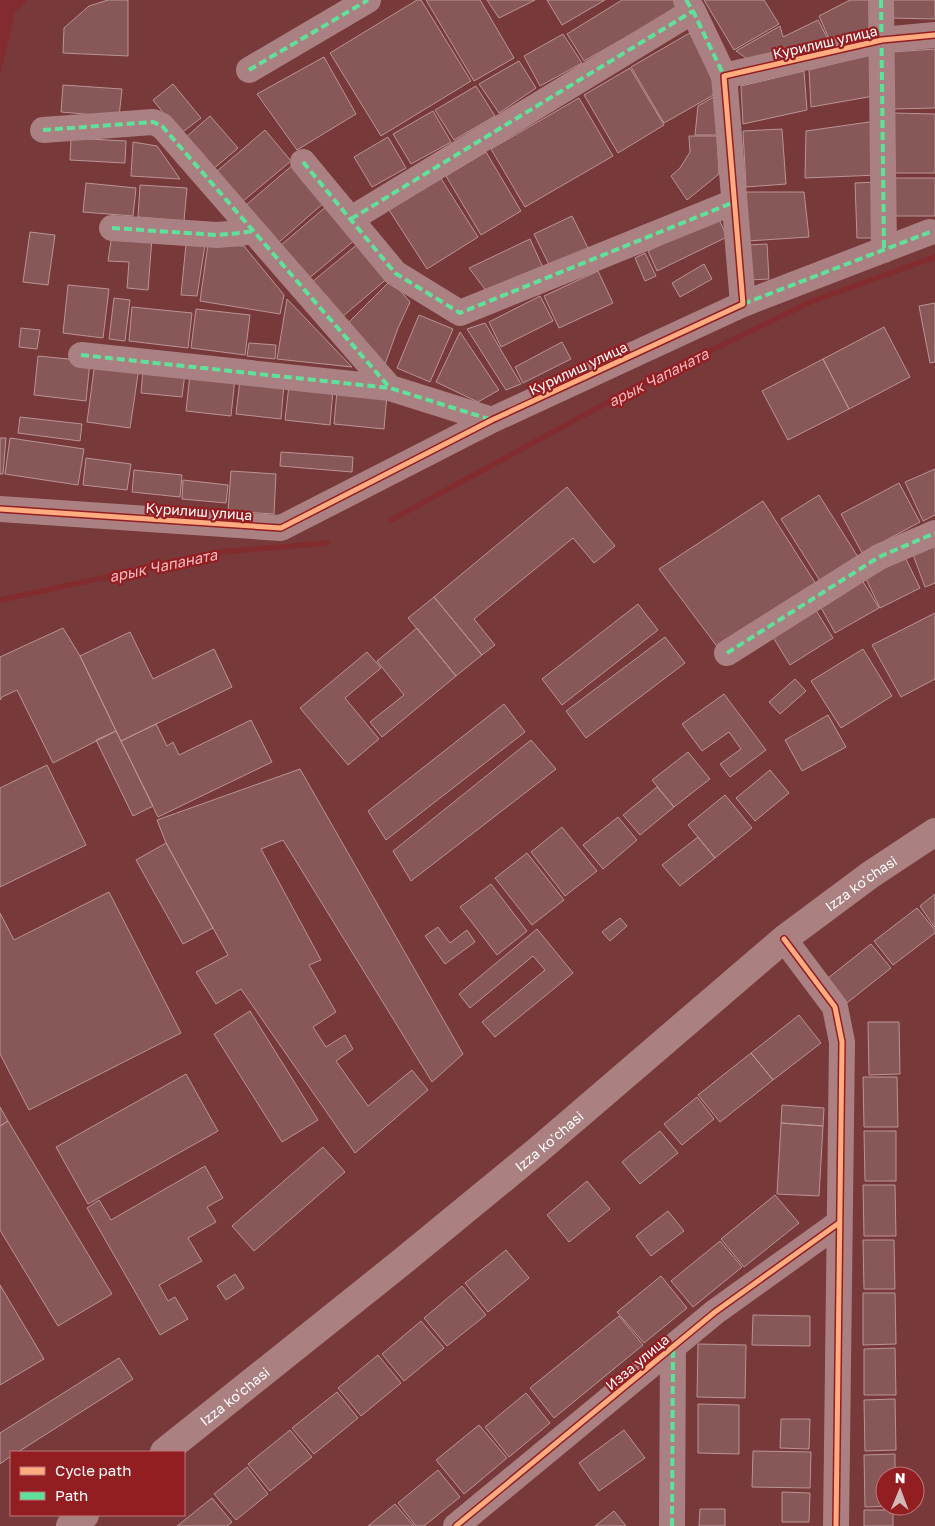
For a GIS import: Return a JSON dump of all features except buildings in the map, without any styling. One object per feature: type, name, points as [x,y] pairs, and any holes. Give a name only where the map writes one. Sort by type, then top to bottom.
[{"type":"main road","name":"Izza ko'chasi","points":[[165,1451],[537,1151],[784,940],[870,875],[935,832]]},
{"type":"main road","points":[[70,1526],[84,1516]]},
{"type":"street","points":[[249,70],[368,0]]},
{"type":"street","points":[[881,0],[884,250]]},
{"type":"street","points":[[351,219],[689,5],[724,76],[742,304]]},
{"type":"street","name":"Курилиш улица","points":[[724,76],[882,40],[935,35]]},
{"type":"street","points":[[43,130],[153,122],[162,126],[390,388]]},
{"type":"street","points":[[303,162],[395,273],[460,313],[734,202]]},
{"type":"street","points":[[112,228],[217,235],[253,231]]},
{"type":"street","name":"Курилиш улица","points":[[0,509],[282,528],[492,420],[742,304],[930,232]]},
{"type":"street","points":[[81,355],[390,388],[492,420]]},
{"type":"street","points":[[727,653],[879,557],[935,533]]},
{"type":"street","points":[[784,940],[835,1007],[842,1042],[836,1526]]},
{"type":"street","name":"Изза улица","points":[[456,1526],[715,1312],[839,1223]]},
{"type":"street","points":[[672,1526],[673,1347]]},
{"type":"shaded area","points":[[0,0],[28,0],[15,12],[0,75]]},
{"type":"waterway","name":"арык Чапаната","points":[[391,520],[636,387],[810,302],[935,257]]},
{"type":"waterway","name":"арык Чапаната","points":[[0,600],[222,552],[327,543]]},
{"type":"marked path","points":[[249,70],[368,0]]},
{"type":"marked path","points":[[686,0],[724,76]]},
{"type":"marked path","points":[[881,0],[884,250]]},
{"type":"marked path","points":[[351,219],[693,11]]},
{"type":"marked path","points":[[43,130],[153,122],[162,126],[390,388]]},
{"type":"marked path","points":[[303,162],[395,273],[460,313],[734,202]]},
{"type":"marked path","points":[[112,228],[217,235],[253,231]]},
{"type":"marked path","points":[[743,304],[930,232]]},
{"type":"marked path","points":[[81,355],[390,388],[492,420]]},
{"type":"marked path","points":[[727,653],[879,557],[935,533]]},
{"type":"marked path","points":[[672,1526],[673,1347]]},
{"type":"cycle path","points":[[0,509],[281,528],[492,420],[743,304],[724,76],[882,40],[935,35]]},
{"type":"cycle path","points":[[784,939],[835,1007],[842,1042],[836,1526]]},
{"type":"cycle path","points":[[456,1526],[715,1312],[839,1223]]}]
